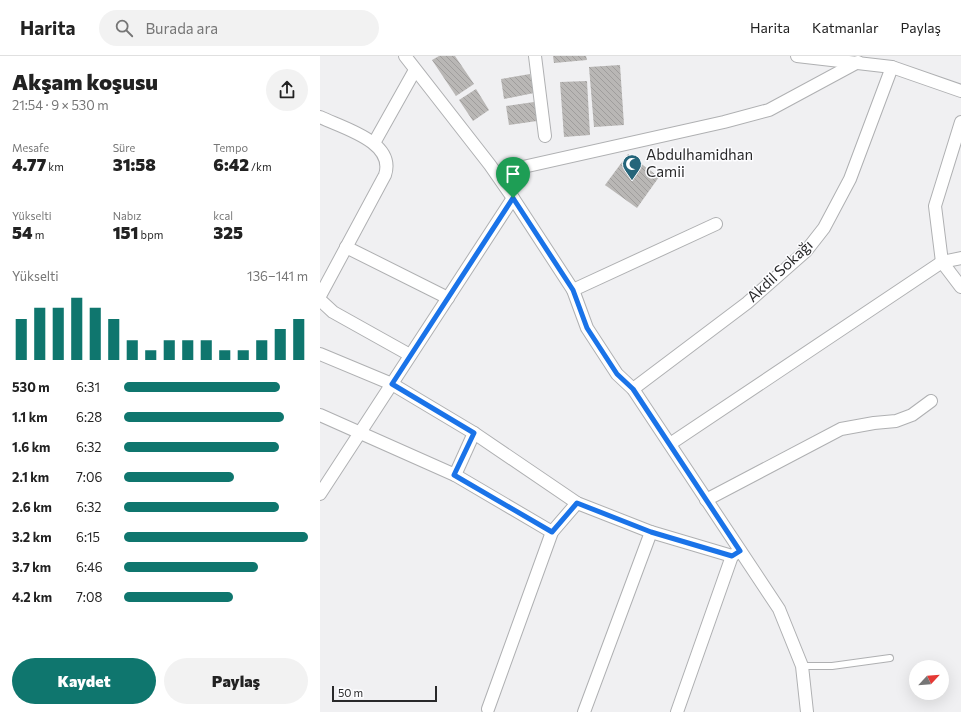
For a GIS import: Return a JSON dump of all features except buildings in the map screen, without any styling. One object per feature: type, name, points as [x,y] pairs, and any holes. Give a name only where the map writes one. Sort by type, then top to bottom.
[{"type":"street","points":[[405,56],[496,173],[513,198],[573,290],[587,328],[617,374],[633,389],[670,444],[706,500],[736,554],[779,609],[802,666],[807,712]]},
{"type":"street","points":[[535,56],[545,136]]},
{"type":"street","points":[[803,57],[892,67],[961,92]]},
{"type":"street","points":[[496,173],[724,122],[769,110],[858,62]]},
{"type":"street","name":"Akdil Sokağı","points":[[633,389],[747,303],[810,245],[824,228],[850,179],[892,67]]},
{"type":"street","points":[[374,143],[415,70]]},
{"type":"street","points":[[320,117],[374,143],[385,154],[387,170],[320,296]]},
{"type":"street","points":[[961,122],[935,206],[942,262],[961,287]]},
{"type":"street","points":[[320,494],[513,198]]},
{"type":"street","points":[[573,290],[716,224]]},
{"type":"street","points":[[346,247],[448,298]]},
{"type":"street","points":[[670,444],[942,262],[961,258]]},
{"type":"street","points":[[320,300],[333,312],[410,355]]},
{"type":"street","points":[[320,354],[392,384],[474,433],[577,503],[651,532],[736,554]]},
{"type":"street","points":[[706,500],[841,429],[896,421],[912,415],[931,401]]},
{"type":"street","points":[[320,415],[361,432],[454,475],[552,532]]},
{"type":"street","points":[[454,475],[474,433]]},
{"type":"street","points":[[488,709],[552,532],[577,503]]},
{"type":"street","points":[[584,712],[651,532]]},
{"type":"street","points":[[677,712],[736,554]]},
{"type":"lane","points":[[802,666],[832,666],[890,658]]},
{"type":"place","name":"Abdulhamidhan Camii","points":[[632,181]]},
{"type":"route","points":[[513,198],[573,290],[587,328],[617,374],[633,389],[740,551],[732,556],[651,532],[577,503],[552,532],[454,475],[474,433],[392,384],[513,198]]}]
